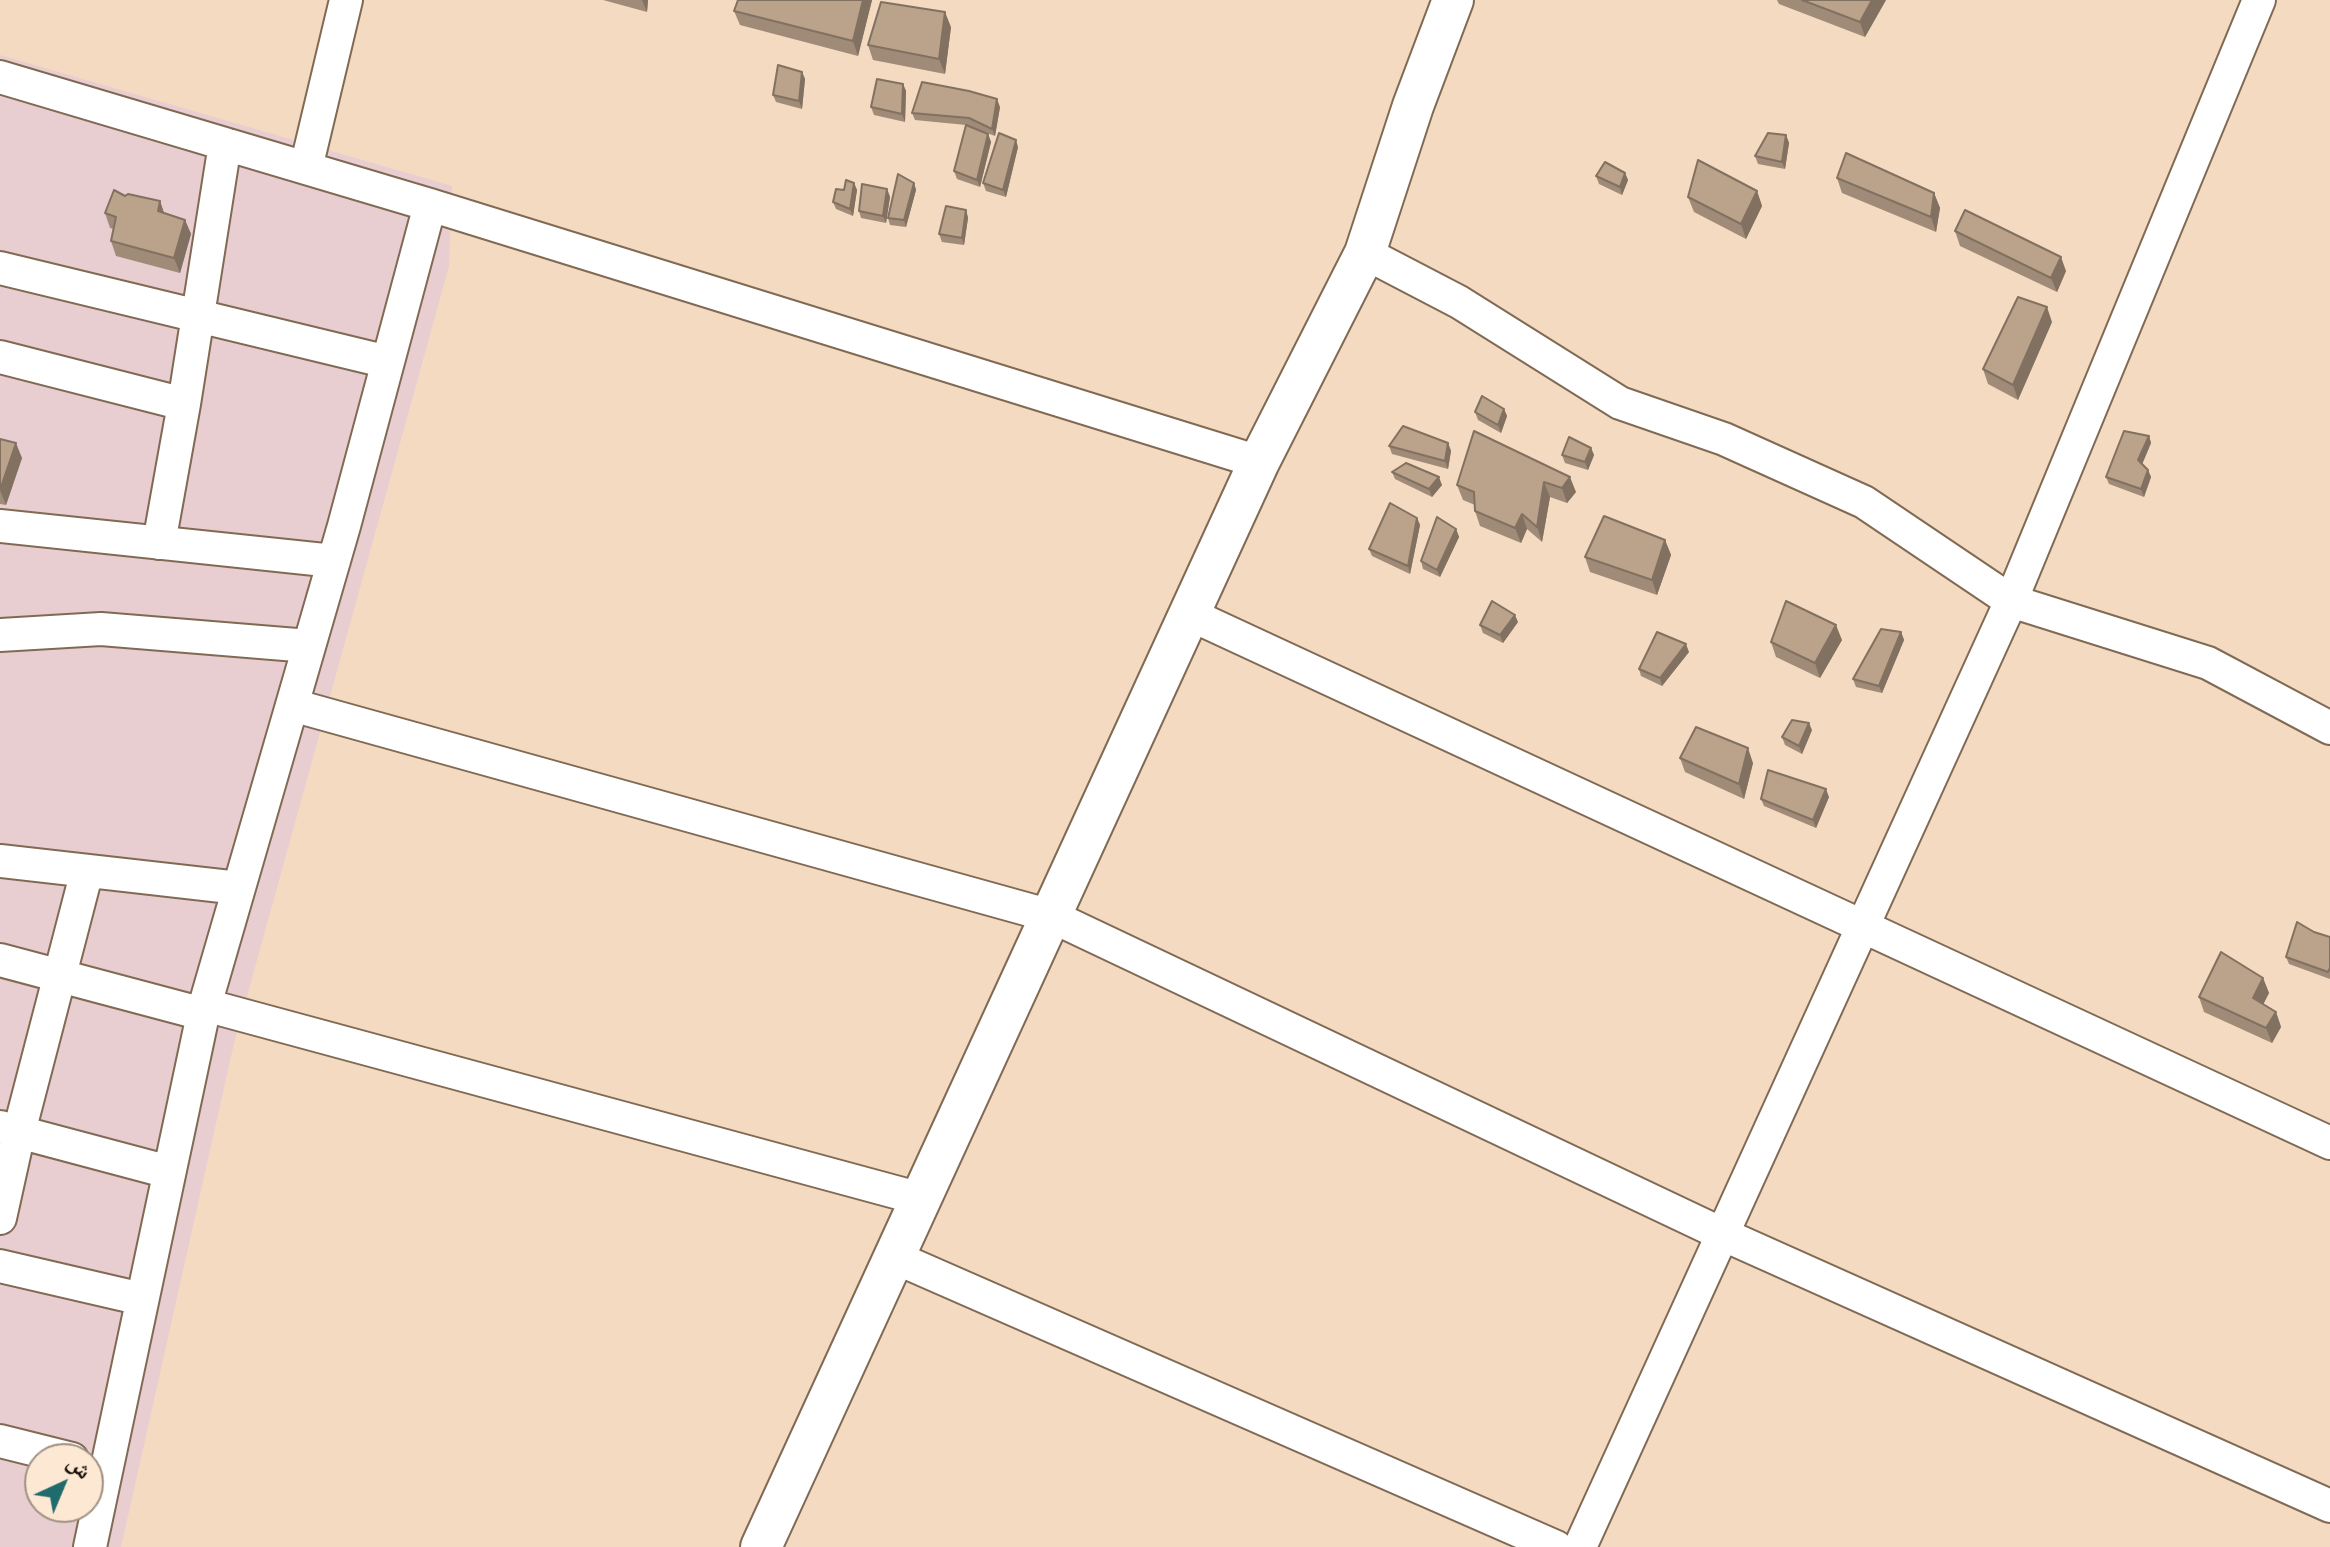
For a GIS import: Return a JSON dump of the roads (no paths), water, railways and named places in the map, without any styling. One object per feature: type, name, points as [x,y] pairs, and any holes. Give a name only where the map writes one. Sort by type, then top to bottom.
[{"type":"street","points":[[306,168],[346,0]]},
{"type":"street","points":[[761,1547],[1259,462],[1365,253],[1413,106],[1453,0]]},
{"type":"street","points":[[1580,1547],[2011,601],[2259,0]]},
{"type":"street","points":[[0,77],[430,205],[1259,462]]},
{"type":"street","points":[[159,543],[225,144]]},
{"type":"street","points":[[103,1443],[142,1299],[204,1010],[334,561],[430,205]]},
{"type":"street","points":[[1365,253],[1459,302],[1620,403],[1724,439],[1864,502],[2011,601],[2208,663],[2330,728]]},
{"type":"street","points":[[0,268],[388,362]]},
{"type":"street","points":[[0,357],[184,404]]},
{"type":"street","points":[[0,526],[334,561]]},
{"type":"street","points":[[1189,614],[2330,1143]]},
{"type":"street","points":[[0,635],[101,629],[309,646]]},
{"type":"street","points":[[292,705],[1051,916],[1722,1234],[2330,1506]]},
{"type":"street","points":[[0,861],[239,888]]},
{"type":"street","points":[[0,1218],[9,1129],[60,976],[87,871]]},
{"type":"street","points":[[0,960],[204,1010],[921,1199]]},
{"type":"street","points":[[9,1129],[169,1172]]},
{"type":"street","points":[[894,1257],[1556,1547]]},
{"type":"street","points":[[0,1266],[142,1299]]},
{"type":"street","points":[[0,1441],[24,1447]]},
{"type":"street","points":[[90,1547],[92,1523]]}]
